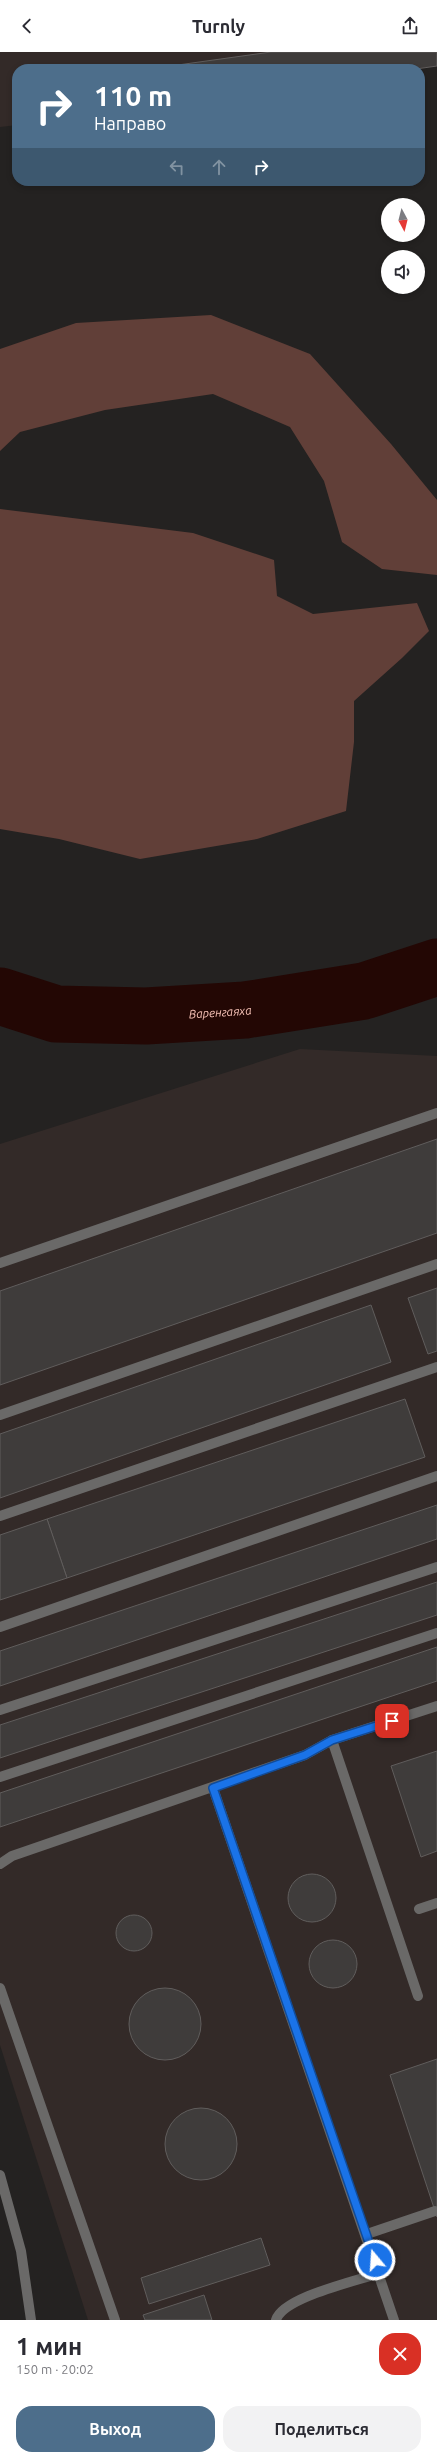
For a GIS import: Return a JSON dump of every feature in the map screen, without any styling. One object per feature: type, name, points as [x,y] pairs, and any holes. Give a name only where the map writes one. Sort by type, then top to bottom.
[{"type":"street","points":[[0,1263],[437,1113]]},
{"type":"street","points":[[0,1415],[437,1264]]},
{"type":"street","points":[[0,1516],[437,1367]]},
{"type":"street","points":[[0,1627],[437,1476]]},
{"type":"street","points":[[0,1710],[437,1568]]},
{"type":"street","points":[[0,1777],[437,1633]]},
{"type":"street","points":[[0,1864],[12,1856],[213,1788],[305,1755],[332,1740],[437,1706]]},
{"type":"street","points":[[332,1740],[418,1996]]},
{"type":"street","points":[[213,1788],[367,2234],[394,2320]]},
{"type":"street","points":[[419,1909],[437,1903]]},
{"type":"street","points":[[0,1988],[115,2320]]},
{"type":"street","points":[[0,2175],[21,2250],[30,2304],[31,2320]]},
{"type":"street","points":[[367,2234],[435,2211]]},
{"type":"street","points":[[276,2320],[278,2314],[294,2302],[380,2273]]},
{"type":"shaded area","points":[[0,52],[437,52],[437,66],[425,68],[425,64],[12,64],[12,126],[0,127]]},
{"type":"shaded area","points":[[211,315],[310,354],[391,444],[437,500],[437,575],[382,569],[342,542],[324,481],[290,427],[213,394],[105,410],[20,432],[0,451],[0,349],[76,323]]},
{"type":"shaded area","points":[[0,509],[193,533],[274,560],[277,596],[313,614],[417,603],[429,631],[402,658],[354,701],[354,742],[346,811],[257,839],[140,859],[59,839],[0,829]]},
{"type":"shaded area","points":[[300,1049],[437,1056],[437,2320],[88,2320],[0,2045],[0,1144]]},
{"type":"building","points":[[271,52],[437,52],[437,66],[425,68],[425,64],[185,64]]},
{"type":"building","points":[[437,1139],[437,1233],[0,1385],[0,1291]]},
{"type":"building","points":[[437,1288],[437,1351],[428,1354],[408,1298]]},
{"type":"building","points":[[371,1305],[391,1362],[0,1498],[0,1434]]},
{"type":"building","points":[[405,1399],[425,1457],[67,1578],[47,1519]]},
{"type":"building","points":[[437,1505],[437,1539],[0,1686],[0,1651]]},
{"type":"building","points":[[47,1519],[67,1578],[0,1600],[0,1535]]},
{"type":"building","points":[[437,1582],[437,1615],[0,1758],[0,1725]]},
{"type":"building","points":[[437,1647],[437,1681],[0,1827],[0,1793]]},
{"type":"building","points":[[437,1751],[437,1851],[421,1857],[391,1766]]},
{"type":"building","points":[[307,1874],[317,1874],[326,1878],[332,1884],[335,1889],[335,1907],[326,1918],[317,1922],[307,1922],[298,1918],[292,1912],[288,1903],[288,1893],[292,1884],[298,1878]]},
{"type":"building","points":[[138,1915],[147,1920],[151,1926],[151,1940],[147,1946],[138,1951],[130,1951],[121,1946],[117,1940],[116,1929],[121,1920],[127,1916]]},
{"type":"building","points":[[328,1940],[338,1940],[347,1944],[353,1950],[356,1955],[356,1973],[347,1984],[338,1988],[328,1988],[319,1984],[313,1978],[309,1969],[309,1959],[313,1950],[319,1944]]},
{"type":"building","points":[[165,1988],[185,1994],[195,2004],[201,2024],[195,2044],[185,2054],[165,2060],[145,2054],[135,2044],[129,2024],[135,2004],[145,1994]]},
{"type":"building","points":[[437,2059],[437,2217],[390,2075]]},
{"type":"building","points":[[201,2108],[221,2114],[231,2124],[237,2144],[231,2164],[221,2174],[201,2180],[181,2174],[171,2164],[165,2144],[171,2124],[181,2114]]},
{"type":"building","points":[[261,2238],[270,2265],[149,2304],[141,2278]]},
{"type":"building","points":[[204,2295],[212,2320],[145,2320],[143,2315]]},
{"type":"waterway","name":"Варенгаяха","points":[[0,996],[56,1014],[146,1016],[245,1010],[364,991],[437,967]]},
{"type":"route","points":[[375,2260],[213,1788],[305,1755],[332,1740],[392,1721]]}]
